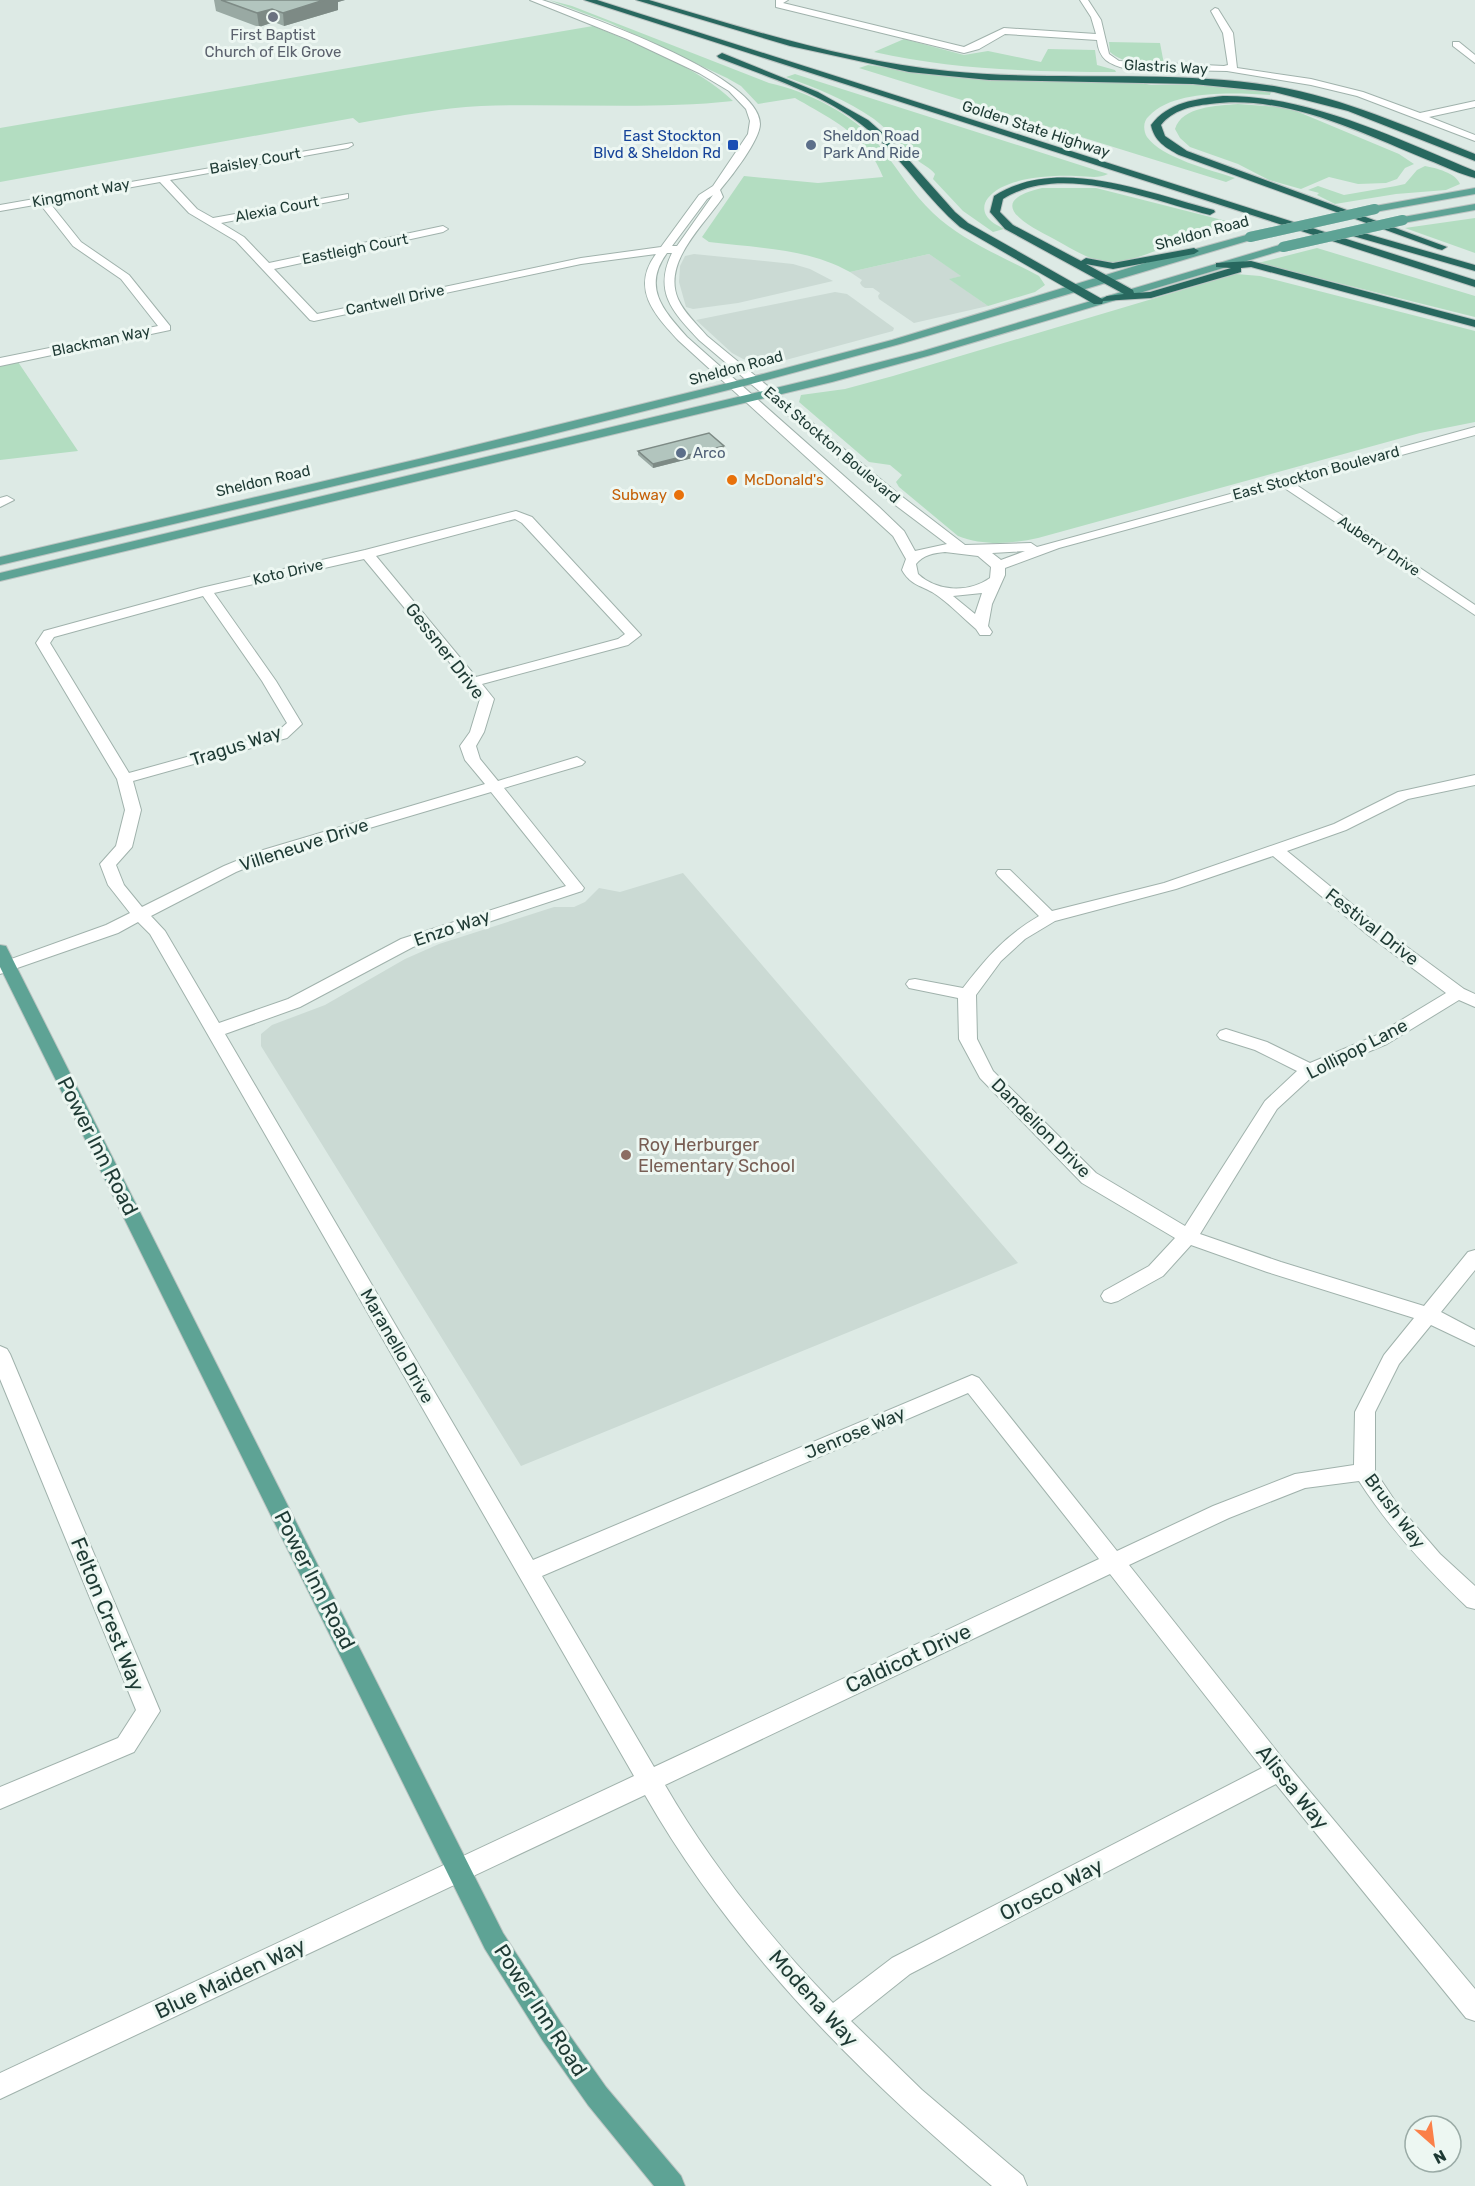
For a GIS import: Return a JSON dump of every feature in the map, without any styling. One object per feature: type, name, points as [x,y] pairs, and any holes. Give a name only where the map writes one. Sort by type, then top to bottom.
[{"type":"highway","points":[[586,0],[594,7],[704,48]]},
{"type":"highway","name":"Golden State Highway","points":[[586,0],[1475,284]]},
{"type":"highway","name":"Golden State Highway","points":[[618,0],[1130,162]]},
{"type":"highway","points":[[640,0],[826,53],[913,70],[1019,79],[1216,82],[1274,89],[1319,99],[1356,111],[1475,158]]},
{"type":"highway","points":[[715,52],[818,96],[857,116],[873,129],[958,220],[1103,301],[1150,295],[1235,270],[1296,278]]},
{"type":"highway","points":[[1475,174],[1311,109],[1281,102],[1232,99],[1202,102],[1175,109],[1166,114],[1156,125],[1161,138],[1183,153],[1475,259]]},
{"type":"highway","points":[[1129,292],[1009,227],[995,212],[998,198],[1016,187],[1030,184],[1062,181],[1096,183],[1414,265]]},
{"type":"highway","points":[[1299,215],[1475,268]]},
{"type":"highway","points":[[1055,252],[1099,265],[1113,266],[1194,251]]},
{"type":"highway","points":[[1220,265],[1251,264],[1296,278],[1475,324]]},
{"type":"main road","name":"Sheldon Road","points":[[0,561],[734,386],[918,336],[1194,251],[1375,209],[1475,191]]},
{"type":"main road","name":"Sheldon Road","points":[[0,577],[771,393],[927,353],[1283,247],[1403,220],[1475,207]]},
{"type":"main road","name":"Power Inn Road","points":[[3,962],[494,1941],[552,2032],[597,2096],[671,2186]]},
{"type":"street","name":"East Stockton Boulevard","points":[[534,0],[597,23],[712,76],[741,97],[753,114],[756,124],[747,147],[717,188],[704,197],[653,265],[650,285],[653,300],[662,316],[678,334],[898,534],[913,559],[910,570],[915,580],[937,590],[958,592],[978,590],[997,573],[1054,545],[1475,431]]},
{"type":"street","points":[[784,0],[779,2],[779,5],[964,50],[972,50],[986,42],[995,33],[1004,32],[1100,37]]},
{"type":"street","name":"Glastris Way","points":[[1084,0],[1098,22],[1103,54],[1112,64],[1127,66],[1229,69],[1233,67],[1228,33],[1215,11]]},
{"type":"street","points":[[871,28],[890,18]]},
{"type":"street","points":[[1456,45],[1475,60]]},
{"type":"street","points":[[1229,69],[1334,87],[1382,101],[1475,138]]},
{"type":"street","points":[[1421,116],[1475,104]]},
{"type":"street","name":"Baisley Court","points":[[162,178],[348,145]]},
{"type":"street","name":"Kingmont Way","points":[[0,208],[162,178]]},
{"type":"street","name":"Cantwell Drive","points":[[162,178],[193,211],[240,239],[314,318],[581,261],[663,249],[681,249]]},
{"type":"street","name":"East Stockton Boulevard","points":[[717,188],[718,197],[673,259],[667,278],[674,304],[681,316],[703,338],[891,495],[965,549],[1054,545]]},
{"type":"street","name":"Alexia Court","points":[[210,222],[344,196]]},
{"type":"street","name":"Blackman Way","points":[[0,362],[166,328],[125,277],[77,244],[42,200]]},
{"type":"street","name":"Eastleigh Court","points":[[267,267],[442,229]]},
{"type":"street","points":[[796,440],[822,452],[869,492],[880,496],[891,495]]},
{"type":"street","name":"Auberry Drive","points":[[1284,482],[1475,611]]},
{"type":"street","name":"Koto Drive","points":[[141,916],[119,893],[108,864],[124,847],[133,810],[125,778],[43,643],[49,634],[206,591],[367,554],[516,515],[527,520],[634,635],[623,642],[473,682]]},
{"type":"street","points":[[913,559],[928,551],[965,549],[983,554],[997,573],[983,604],[984,631],[937,590]]},
{"type":"street","name":"Gessner Drive","points":[[367,554],[487,699],[477,732],[468,746],[474,760],[494,787]]},
{"type":"street","name":"Tragus Way","points":[[125,778],[282,735],[295,724],[270,681],[206,591]]},
{"type":"street","name":"Villeneuve Drive","points":[[3,962],[141,916],[230,869],[270,853],[577,762]]},
{"type":"street","points":[[915,984],[967,994],[994,957],[1019,935],[1049,917],[1170,886],[1274,848],[1340,827],[1403,795],[1475,780]]},
{"type":"street","name":"Enzo Way","points":[[215,1030],[294,1003],[407,943],[576,888],[494,787]]},
{"type":"street","name":"Festival Drive","points":[[1274,848],[1374,931],[1467,997]]},
{"type":"street","points":[[1005,873],[1049,917]]},
{"type":"street","name":"Maranello Drive","points":[[141,916],[157,932],[215,1030],[648,1780]]},
{"type":"street","name":"Dandelion Drive","points":[[967,994],[968,1039],[986,1074],[1089,1178],[1188,1237],[1274,1267],[1429,1315],[1475,1339]]},
{"type":"street","name":"Lollipop Lane","points":[[1111,1296],[1156,1271],[1188,1237],[1271,1104],[1309,1070],[1381,1040],[1467,997]]},
{"type":"street","points":[[1226,1035],[1262,1046],[1309,1070]]},
{"type":"street","name":"Brush Way","points":[[1475,1257],[1391,1360],[1365,1412],[1364,1472],[1389,1510],[1432,1560],[1475,1600]]},
{"type":"street","name":"Felton Crest Way","points":[[0,1354],[148,1711],[126,1745],[0,1798]]},
{"type":"street","name":"Jenrose Way","points":[[528,1572],[972,1383],[1115,1561]]},
{"type":"street","name":"Caldicot Drive","points":[[460,1870],[1221,1512],[1303,1480],[1364,1472]]},
{"type":"street","name":"Alissa Way","points":[[1115,1561],[1279,1771],[1475,2009]]},
{"type":"street","name":"Orosco Way","points":[[832,2021],[869,1989],[901,1966],[1279,1771]]},
{"type":"street","name":"Modena Way","points":[[648,1780],[668,1813],[724,1892],[760,1939],[832,2021],[951,2135],[1013,2186]]},
{"type":"street","name":"Blue Maiden Way","points":[[0,2086],[460,1870]]},
{"type":"shaded area","points":[[694,254],[793,264],[810,269],[833,281],[738,303],[693,309],[686,307],[679,282],[680,266],[685,256]]},
{"type":"shaded area","points":[[929,254],[962,276],[950,279],[988,306],[914,323],[879,299],[880,293],[873,288],[862,286],[860,283],[862,280],[850,272]]},
{"type":"shaded area","points":[[835,292],[847,294],[894,328],[893,331],[782,361],[765,363],[743,359],[732,353],[696,320]]},
{"type":"shaded area","name":"Roy Herburger Elementary School","points":[[683,873],[1018,1263],[521,1466],[261,1046],[261,1034],[272,1025],[325,1005],[405,959],[439,944],[554,907],[574,907],[585,902],[599,888],[620,892]]},
{"type":"green space","points":[[549,0],[572,6],[828,105],[856,123],[879,145],[918,197],[944,223],[984,248],[1039,276],[1045,285],[1035,292],[988,306],[949,279],[961,276],[929,254],[850,272],[817,258],[799,254],[709,242],[702,237],[744,176],[818,183],[883,177],[871,155],[854,135],[795,98],[758,104],[741,86],[727,78],[610,23]]},
{"type":"green space","points":[[593,26],[685,67],[733,101],[639,106],[481,106],[435,110],[359,123],[353,118],[0,182],[0,128]]},
{"type":"green space","points":[[904,39],[964,55],[988,51],[1041,62],[1048,49],[1095,50],[1097,65],[1116,72],[994,69],[934,63],[874,52]]},
{"type":"green space","points":[[1109,42],[1160,43],[1164,64],[1122,59],[1110,52]]},
{"type":"green space","points":[[868,65],[968,78],[1212,85],[1271,92],[1270,95],[1223,94],[1189,97],[1160,107],[1146,120],[1144,126],[1147,137],[1154,144],[1175,157],[1235,178],[1226,182],[859,68]]},
{"type":"green space","points":[[795,74],[1108,174],[1096,177],[1042,177],[1017,182],[995,191],[988,198],[984,211],[994,223],[1004,229],[993,232],[963,211],[933,179],[935,174],[874,119],[842,100],[786,77]]},
{"type":"green space","points":[[1238,104],[1279,107],[1296,111],[1399,154],[1414,164],[1405,168],[1397,179],[1386,183],[1358,184],[1329,177],[1301,189],[1269,180],[1238,164],[1190,147],[1180,138],[1175,129],[1179,121],[1192,112]]},
{"type":"green space","points":[[1425,166],[1450,174],[1460,184],[1446,190],[1396,194],[1335,204],[1317,195],[1319,193],[1308,190],[1318,186],[1344,195],[1396,186],[1405,184],[1417,170]]},
{"type":"green space","points":[[1042,188],[1096,188],[1242,225],[1129,260],[1102,261],[1080,253],[1032,227],[1015,214],[1012,207],[1015,200],[1024,194]]},
{"type":"green space","points":[[1475,218],[1475,253],[1405,228]]},
{"type":"green space","points":[[1317,248],[1475,296],[1475,317],[1258,263]]},
{"type":"green space","points":[[1236,274],[1260,276],[1475,331],[1475,422],[1420,433],[1038,538],[998,543],[958,536],[899,487],[896,482],[902,475],[890,465],[869,462],[799,402],[801,395],[845,389],[893,376]]},
{"type":"green space","points":[[16,359],[78,451],[0,460],[0,362]]},
{"type":"building","points":[[221,0],[324,0],[283,13],[272,9],[257,13]]},
{"type":"building","name":"Arco","points":[[709,433],[724,446],[653,464],[638,451]]},
{"type":"place","name":"First Baptist Church of Elk Grove","points":[[273,17]]},
{"type":"place","name":"East Stockton Blvd & Sheldon Rd","points":[[733,145]]},
{"type":"place","name":"Sheldon Road Park And Ride","points":[[811,145]]},
{"type":"place","name":"Arco","points":[[681,453]]},
{"type":"place","name":"McDonald's","points":[[732,480]]},
{"type":"place","name":"Subway","points":[[679,495]]},
{"type":"place","name":"Roy Herburger Elementary School","points":[[626,1155]]}]
